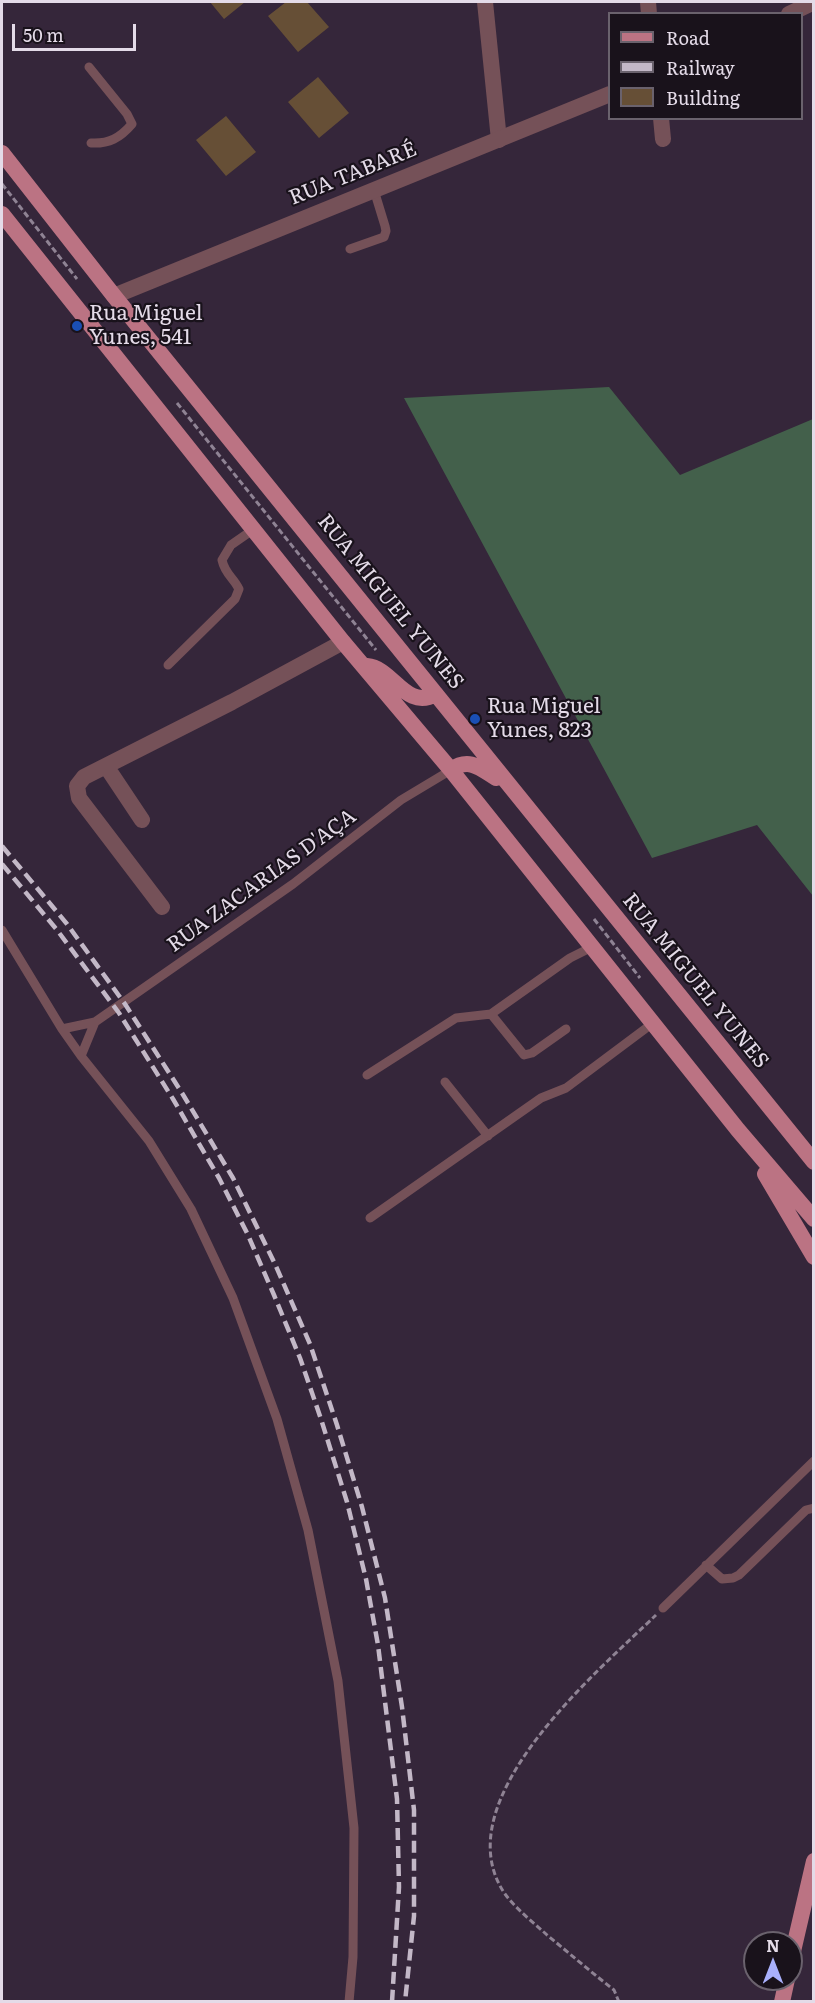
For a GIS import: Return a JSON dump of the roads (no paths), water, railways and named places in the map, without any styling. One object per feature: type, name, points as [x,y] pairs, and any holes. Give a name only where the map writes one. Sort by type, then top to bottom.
[{"type":"main road","name":"RUA MIGUEL YUNES","points":[[2,153],[114,296],[813,1162]]},
{"type":"main road","points":[[2,214],[343,642],[451,770],[738,1130],[813,1219]]},
{"type":"main road","points":[[363,666],[378,668],[414,697],[431,697],[436,694]]},
{"type":"main road","points":[[451,770],[458,764],[467,763],[477,766],[512,789]]},
{"type":"main road","points":[[738,1130],[813,1257]]},
{"type":"main road","points":[[797,1931],[813,1861]]},
{"type":"street","points":[[485,2],[499,140]]},
{"type":"street","points":[[793,12],[813,2]]},
{"type":"street","name":"RUA TABARÉ","points":[[114,296],[608,94]]},
{"type":"street","points":[[661,120],[663,139]]},
{"type":"street","points":[[162,907],[79,798],[77,786],[84,777],[242,697],[343,642]]},
{"type":"street","points":[[106,766],[142,820]]},
{"type":"lane","points":[[89,67],[127,114],[132,124],[124,133],[105,144],[91,143]]},
{"type":"lane","points":[[350,249],[384,237],[385,226],[374,190]]},
{"type":"lane","points":[[168,665],[236,599],[239,589],[235,580],[224,571],[222,560],[231,544],[254,529]]},
{"type":"lane","name":"RUA ZACARIAS D'AÇA","points":[[95,1022],[293,884],[401,800],[451,770]]},
{"type":"lane","points":[[2,930],[62,1029],[148,1142],[190,1209],[233,1299],[277,1419],[308,1530],[338,1681],[354,1828],[349,2001]]},
{"type":"lane","points":[[367,1075],[456,1018],[491,1014],[570,958],[592,947]]},
{"type":"lane","points":[[491,1014],[524,1055],[532,1053],[566,1029]]},
{"type":"lane","points":[[62,1029],[95,1022]]},
{"type":"lane","points":[[81,1056],[95,1022]]},
{"type":"lane","points":[[370,1218],[541,1098],[566,1088],[653,1023]]},
{"type":"lane","points":[[444,1082],[488,1136]]},
{"type":"lane","points":[[660,1607],[813,1461]]},
{"type":"lane","points":[[706,1565],[722,1579],[739,1575],[806,1510],[813,1508]]},
{"type":"railway","points":[[2,846],[67,924],[125,1004],[182,1093],[233,1178],[275,1264],[310,1344],[362,1507],[385,1598],[402,1707],[414,1810],[414,1916],[405,2002]]},
{"type":"railway","points":[[2,864],[57,930],[119,1013],[219,1178],[248,1235],[274,1295],[300,1358],[321,1419],[347,1502],[366,1579],[378,1645],[397,1799],[399,1887],[392,2002]]},
{"type":"place","name":"Rua Miguel Yunes, 541","points":[[77,326]]},
{"type":"place","name":"Rua Miguel Yunes, 823","points":[[475,719]]}]
